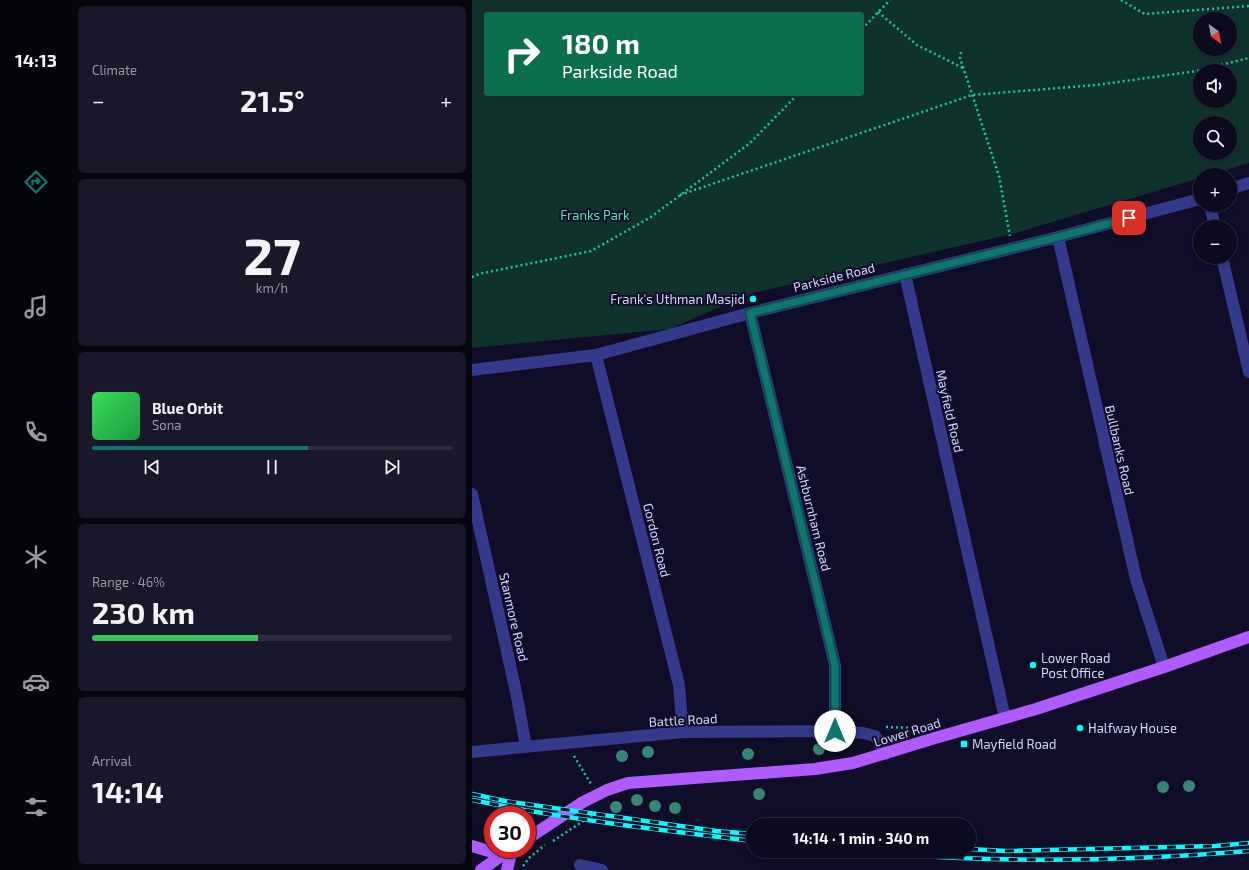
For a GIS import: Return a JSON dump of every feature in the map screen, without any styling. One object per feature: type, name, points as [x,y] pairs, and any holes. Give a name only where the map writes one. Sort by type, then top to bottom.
[{"type":"main road","name":"Lower Road","points":[[536,833],[583,802],[607,790],[628,783],[815,769],[853,763],[1005,718],[1164,667],[1249,637]]},
{"type":"main road","points":[[472,846],[484,848]]},
{"type":"main road","points":[[480,870],[498,858]]},
{"type":"main road","points":[[507,870],[508,858]]},
{"type":"street","points":[[1237,187],[1249,183]]},
{"type":"street","name":"Parkside Road","points":[[472,370],[596,355],[750,313],[1058,237],[1193,201]]},
{"type":"street","name":"Bullbanks Road","points":[[1058,237],[1136,579],[1164,667]]},
{"type":"street","points":[[1224,264],[1249,372]]},
{"type":"street","name":"Mayfield Road","points":[[905,274],[1005,718]]},
{"type":"street","name":"Ashburnham Road","points":[[750,313],[835,665],[835,731]]},
{"type":"street","name":"Gordon Road","points":[[596,355],[680,685],[683,732]]},
{"type":"street","name":"Stanmore Road","points":[[472,494],[516,692],[526,747]]},
{"type":"street","name":"Battle Road","points":[[472,752],[683,732],[835,731],[863,733],[875,736],[885,754]]},
{"type":"street","points":[[580,865],[602,870]]},
{"type":"path","points":[[864,27],[890,0]]},
{"type":"path","points":[[1121,0],[1144,14],[1249,6]]},
{"type":"path","points":[[878,12],[917,45],[963,68]]},
{"type":"path","points":[[961,52],[960,58],[963,68],[999,176],[1012,248]]},
{"type":"path","points":[[680,195],[972,95],[1096,85],[1197,71],[1249,58]]},
{"type":"path","points":[[472,277],[479,274],[591,251],[651,217],[750,143],[796,96]]},
{"type":"path","points":[[885,727],[921,728],[935,738]]},
{"type":"path","points":[[573,754],[590,782]]},
{"type":"path","points":[[520,870],[529,858],[544,846],[601,809]]},
{"type":"green space","name":"Franks Park","points":[[472,0],[1249,0],[1249,163],[1232,168],[1193,168],[1193,180],[1012,234],[753,293],[669,329],[472,348]]},
{"type":"railway","points":[[472,794],[505,801],[716,831],[746,833]]},
{"type":"railway","points":[[472,800],[577,818],[746,840]]},
{"type":"railway","points":[[976,849],[1006,851],[1215,846],[1249,843]]},
{"type":"railway","points":[[971,858],[1068,860],[1140,858],[1249,851]]},
{"type":"place","name":"Frank's Uthman Masjid","points":[[753,299]]},
{"type":"place","name":"Lower Road Post Office","points":[[1033,665]]},
{"type":"place","name":"Halfway House","points":[[1080,728]]},
{"type":"place","name":"Mayfield Road","points":[[964,744]]},
{"type":"route","points":[[835,731],[835,665],[750,313],[1129,218]]}]
